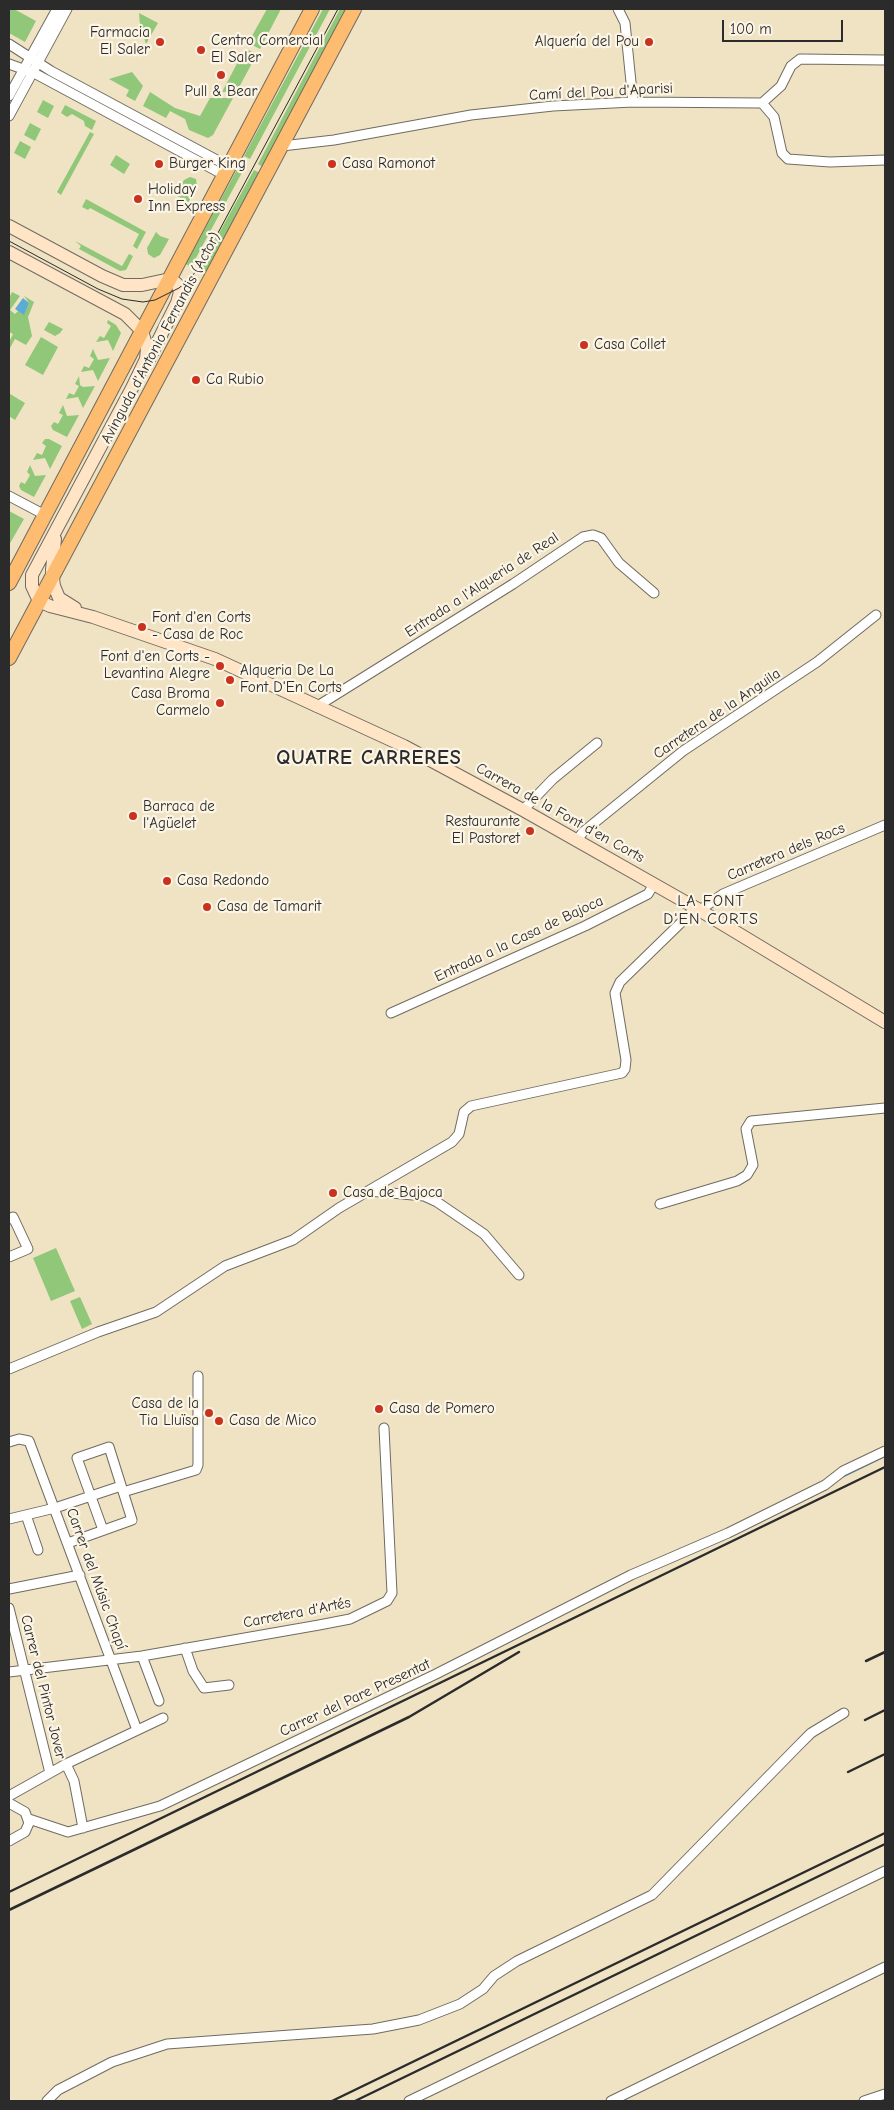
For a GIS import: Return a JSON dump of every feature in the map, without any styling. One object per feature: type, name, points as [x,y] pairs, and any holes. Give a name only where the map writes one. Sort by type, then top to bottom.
[{"type":"main road","name":"Avinguda d'Antonio Ferrandis (Actor)","points":[[9,583],[312,9]]},
{"type":"main road","name":"Avinguda d'Antonio Ferrandis (Actor)","points":[[9,658],[354,9]]},
{"type":"street","points":[[34,60],[57,9]]},
{"type":"street","points":[[9,116],[28,71],[66,9]]},
{"type":"street","points":[[618,9],[625,23],[632,102]]},
{"type":"street","points":[[9,44],[226,171]]},
{"type":"street","points":[[885,60],[800,59],[791,66],[781,86],[762,103],[774,117],[782,153],[788,159],[830,162],[885,160]]},
{"type":"street","points":[[9,64],[28,71],[226,171]]},
{"type":"street","points":[[9,96],[28,71]]},
{"type":"street","name":"Camí del Pou d'Aparisi","points":[[282,146],[334,140],[471,115],[553,106],[632,102],[762,103]]},
{"type":"street","points":[[9,226],[102,276],[124,285],[142,285],[170,279]]},
{"type":"street","points":[[9,252],[126,314],[142,331]]},
{"type":"street","name":"Avinguda d'Antonio Ferrandis (Actor)","points":[[40,601],[32,586],[32,575],[132,388],[145,368],[177,303],[179,288],[170,279]]},
{"type":"street","name":"Avinguda d'Antonio Ferrandis (Actor)","points":[[132,388],[146,353],[146,338],[142,331]]},
{"type":"street","points":[[9,496],[45,515]]},
{"type":"street","name":"Avinguda d'Antonio Ferrandis (Actor)","points":[[52,576],[54,543],[60,522]]},
{"type":"street","name":"Entrada a l'Alqueria de Real","points":[[316,707],[513,584],[583,537],[594,535],[601,538],[619,563],[654,593]]},
{"type":"street","points":[[52,576],[57,594],[64,603],[93,617]]},
{"type":"street","points":[[40,601],[50,606],[93,617]]},
{"type":"street","name":"Carretera de la Anguila","points":[[577,840],[583,832],[683,751],[817,662],[876,616]]},
{"type":"street","name":"Carrera de la Font d'en Corts","points":[[93,617],[215,659],[404,746],[577,840],[698,909],[885,1022]]},
{"type":"street","points":[[522,810],[553,779],[597,743]]},
{"type":"street","name":"Carretera dels Rocs","points":[[369,1191],[456,1139],[461,1131],[464,1112],[471,1106],[622,1073],[625,1069],[626,1060],[615,993],[620,982],[698,909],[723,894],[885,825]]},
{"type":"street","name":"Entrada a la Casa de Bajoca","points":[[390,1012],[585,926],[648,894],[654,884]]},
{"type":"street","points":[[660,1204],[737,1181],[747,1175],[753,1165],[746,1129],[752,1121],[885,1108]]},
{"type":"street","points":[[9,1369],[98,1332],[156,1312],[225,1266],[294,1240],[369,1191],[424,1196],[442,1204],[484,1234],[519,1275]]},
{"type":"street","points":[[9,1257],[28,1249],[11,1218]]},
{"type":"street","points":[[9,1519],[55,1508],[90,1496],[191,1473],[196,1470],[199,1440],[198,1376]]},
{"type":"street","name":"Carretera d'Artés","points":[[9,1672],[142,1656],[350,1619],[387,1601],[392,1593],[384,1428]]},
{"type":"street","name":"Carrer del Músic Chapí","points":[[9,1442],[26,1439],[55,1508],[137,1730]]},
{"type":"street","points":[[68,1543],[132,1520],[109,1447],[77,1458],[103,1530]]},
{"type":"street","name":"Carrer del Pare Presentat","points":[[9,1803],[22,1810],[29,1819],[68,1832],[160,1806],[436,1674],[631,1575],[737,1528],[825,1485],[843,1471],[885,1451]]},
{"type":"street","points":[[26,1515],[38,1550]]},
{"type":"street","points":[[9,1589],[80,1575]]},
{"type":"street","name":"Carrer del Pintor Jover","points":[[9,1608],[50,1773]]},
{"type":"street","points":[[185,1648],[193,1671],[204,1688],[229,1684]]},
{"type":"street","points":[[142,1656],[159,1700]]},
{"type":"street","points":[[47,2101],[58,2090],[112,2062],[167,2044],[373,2029],[419,2020],[460,2004],[484,1989],[494,1976],[517,1961],[652,1896],[799,1745],[811,1734],[844,1713]]},
{"type":"street","points":[[9,1796],[66,1764],[163,1718]]},
{"type":"street","points":[[66,1764],[74,1781],[83,1828]]},
{"type":"street","points":[[9,1841],[25,1832],[29,1826],[29,1819]]},
{"type":"street","points":[[409,2101],[885,1871]]},
{"type":"street","points":[[611,2101],[885,1967]]},
{"type":"street","points":[[864,2101],[885,2094]]},
{"type":"green space","points":[[9,9],[14,9],[36,21],[25,42],[9,33]]},
{"type":"green space","points":[[267,9],[281,9],[260,49],[248,43]]},
{"type":"green space","points":[[323,9],[330,9],[250,159],[244,156]]},
{"type":"green space","points":[[340,9],[348,9],[263,167],[258,164]]},
{"type":"green space","points":[[139,13],[158,23],[146,44],[140,25]]},
{"type":"green space","points":[[248,50],[257,54],[237,91],[222,92],[242,54],[245,55]]},
{"type":"green space","points":[[132,72],[143,86],[135,101],[126,96],[129,90],[109,79]]},
{"type":"green space","points":[[150,92],[175,108],[200,116],[210,98],[233,98],[213,135],[208,138],[189,130],[185,119],[170,111],[166,118],[143,106]]},
{"type":"green space","points":[[43,100],[54,106],[48,118],[37,112]]},
{"type":"green space","points":[[65,105],[96,121],[92,130],[85,126],[84,121],[72,114],[67,117],[61,113]]},
{"type":"green space","points":[[30,123],[41,129],[35,141],[24,135]]},
{"type":"green space","points":[[90,132],[94,134],[61,195],[57,192]]},
{"type":"green space","points":[[20,141],[31,147],[25,159],[14,153]]},
{"type":"green space","points":[[116,155],[130,164],[124,174],[110,165]]},
{"type":"green space","points":[[241,162],[246,165],[191,267],[186,264]]},
{"type":"green space","points":[[254,170],[260,173],[205,275],[198,271]]},
{"type":"green space","points":[[190,177],[196,179],[197,186],[188,203],[176,195],[184,180]]},
{"type":"green space","points":[[86,199],[146,232],[137,249],[133,246],[139,234],[90,208],[88,210],[82,207]]},
{"type":"green space","points":[[156,232],[160,236],[169,239],[160,255],[154,258],[148,254],[147,248]]},
{"type":"green space","points":[[75,241],[122,266],[129,254],[133,256],[126,270],[120,271],[79,249],[81,246]]},
{"type":"green space","points":[[12,292],[20,296],[10,310],[15,314],[18,311],[24,314],[29,303],[24,296],[34,302],[28,317],[32,336],[26,345],[15,339],[10,348],[9,342],[13,334],[9,332],[9,298]]},
{"type":"green space","points":[[108,320],[116,325],[121,333],[113,351],[108,340],[96,342],[100,336],[104,338],[111,326],[107,323]]},
{"type":"green space","points":[[49,322],[63,329],[55,336],[44,330]]},
{"type":"green space","points":[[41,337],[58,347],[43,375],[25,365]]},
{"type":"green space","points":[[93,349],[98,360],[110,358],[98,381],[93,370],[81,372],[84,366],[89,368],[94,359],[90,356]]},
{"type":"green space","points":[[79,376],[80,385],[83,387],[95,386],[83,408],[78,397],[66,399],[69,393],[74,395],[79,386],[75,384]]},
{"type":"green space","points":[[10,394],[25,403],[15,420],[9,416]]},
{"type":"green space","points":[[63,405],[67,416],[79,415],[67,437],[53,430],[51,426],[54,422],[58,424],[63,415],[59,413]]},
{"type":"green space","points":[[45,439],[49,439],[62,446],[50,469],[45,458],[33,460],[37,453],[42,455],[46,446],[42,443]]},
{"type":"green space","points":[[30,465],[35,476],[46,475],[34,497],[21,490],[19,486],[21,482],[25,484],[30,475],[27,472]]},
{"type":"green space","points":[[9,511],[24,519],[9,545]]},
{"type":"green space","points":[[56,1248],[75,1291],[51,1301],[33,1258]]},
{"type":"green space","points":[[80,1297],[92,1324],[82,1329],[70,1301]]},
{"type":"water","points":[[23,298],[29,303],[24,315],[15,309]]},
{"type":"waterway","points":[[844,1476],[885,1456]]},
{"type":"tram line","points":[[9,241],[98,289],[122,299],[143,302],[155,300],[179,288],[191,278],[204,259],[338,9]]},
{"type":"railway","points":[[9,1892],[885,1467]]},
{"type":"railway","points":[[9,1910],[409,1717],[519,1652]]},
{"type":"railway","points":[[866,1661],[885,1652]]},
{"type":"railway","points":[[865,1720],[885,1710]]},
{"type":"railway","points":[[848,1772],[885,1754]]},
{"type":"railway","points":[[332,2101],[885,1833]]},
{"type":"railway","points":[[355,2101],[885,1844]]},
{"type":"place","name":"Farmacia El Saler","points":[[160,42]]},
{"type":"place","name":"Alquería del Pou","points":[[649,42]]},
{"type":"place","name":"Centro Comercial El Saler","points":[[201,50]]},
{"type":"place","name":"Pull & Bear","points":[[221,75]]},
{"type":"place","name":"Burger King","points":[[159,164]]},
{"type":"place","name":"Casa Ramonot","points":[[332,164]]},
{"type":"place","name":"Holiday Inn Express","points":[[138,199]]},
{"type":"place","name":"Casa Collet","points":[[584,345]]},
{"type":"place","name":"Ca Rubio","points":[[196,380]]},
{"type":"place","name":"Font d'en Corts - Casa de Roc","points":[[142,627]]},
{"type":"place","name":"Font d'en Corts - Levantina Alegre","points":[[220,666]]},
{"type":"place","name":"Alqueria De La Font D'En Corts","points":[[230,680]]},
{"type":"place","name":"Casa Broma Carmelo","points":[[220,703]]},
{"type":"place","name":"Barraca de l'Agüelet","points":[[133,816]]},
{"type":"place","name":"Restaurante El Pastoret","points":[[530,831]]},
{"type":"place","name":"Casa Redondo","points":[[167,881]]},
{"type":"place","name":"Casa de Tamarit","points":[[207,907]]},
{"type":"place","name":"Casa de Bajoca","points":[[333,1193]]},
{"type":"place","name":"Casa de Pomero","points":[[379,1409]]},
{"type":"place","name":"Casa de la Tia Lluïsa","points":[[209,1413]]},
{"type":"place","name":"Casa de Mico","points":[[219,1421]]},
{"type":"district","name":"QUATRE CARRERES","points":[[369,758]]},
{"type":"district","name":"LA FONT D'EN CORTS","points":[[711,910]]}]
